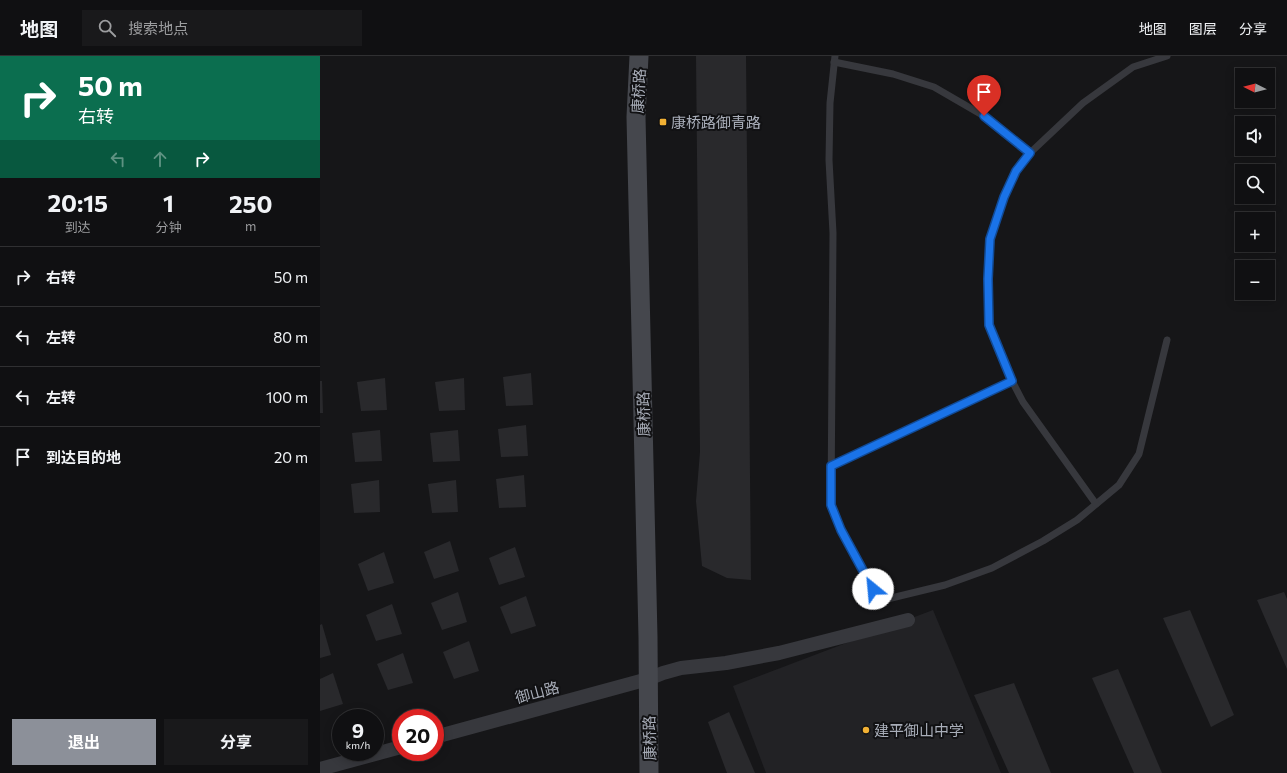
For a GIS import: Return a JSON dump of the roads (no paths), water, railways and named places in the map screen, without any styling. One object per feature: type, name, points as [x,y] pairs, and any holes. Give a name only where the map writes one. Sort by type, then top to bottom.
[{"type":"main road","name":"康桥路","points":[[640,56],[636,117],[649,773]]},
{"type":"street","name":"御山路","points":[[444,735],[648,679],[681,668],[726,663],[780,653],[908,620]]},
{"type":"street","points":[[320,769],[392,749]]},
{"type":"lane","points":[[1096,504],[1023,402],[1012,381],[989,325],[988,279],[990,239],[1007,191],[1016,171],[1030,153],[1083,103],[1133,67],[1167,56]]},
{"type":"lane","points":[[1030,153],[984,116],[934,87],[893,74],[835,59],[830,103],[829,160],[833,233],[831,505],[841,530],[879,601],[945,585],[992,568],[1043,541],[1077,520],[1119,485],[1139,454],[1166,340]]},
{"type":"lane","points":[[831,466],[1012,381]]},
{"type":"place","name":"康桥路御青路","points":[[663,122]]},
{"type":"place","name":"建平御山中学","points":[[866,730]]}]
